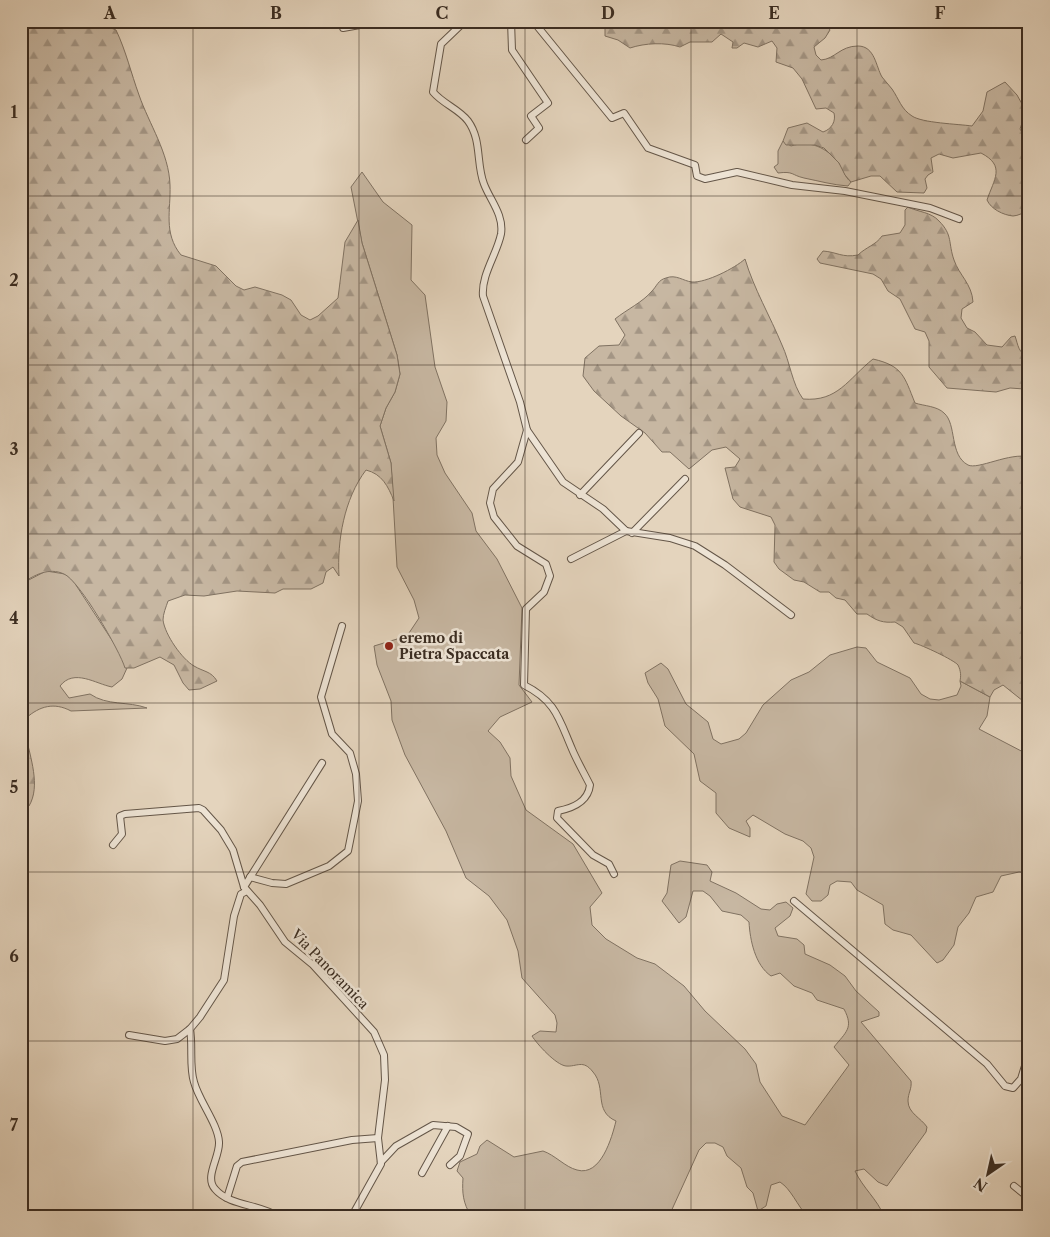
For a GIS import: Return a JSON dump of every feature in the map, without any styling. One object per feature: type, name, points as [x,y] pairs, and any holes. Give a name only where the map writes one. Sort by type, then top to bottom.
[{"type":"street","points":[[341,21],[343,28],[382,21]]},
{"type":"street","points":[[465,21],[441,44],[433,92],[438,98],[468,120],[473,129],[483,182],[502,223],[501,234],[483,285],[483,296],[520,402],[527,430],[554,472],[580,495],[603,508],[629,532],[670,538],[695,546],[725,565],[791,615]]},
{"type":"street","points":[[511,21],[512,50],[548,103],[531,116],[539,128],[526,140]]},
{"type":"street","points":[[532,21],[612,118],[624,113],[648,148],[695,165],[697,176],[705,179],[737,172],[792,185],[846,191],[930,208],[959,219]]},
{"type":"street","points":[[527,430],[518,462],[493,489],[490,503],[494,517],[516,546],[546,564],[550,576],[544,592],[526,609],[524,685],[540,693],[560,718],[572,749],[590,785],[585,797],[577,806],[558,811],[557,818],[593,855],[609,864],[614,874]]},
{"type":"street","points":[[580,495],[639,433]]},
{"type":"street","points":[[571,559],[629,532],[685,479]]},
{"type":"street","points":[[250,877],[272,883],[286,884],[329,866],[348,851],[358,801],[356,774],[350,753],[332,734],[321,697],[342,626]]},
{"type":"street","points":[[129,1035],[171,1041],[177,1040],[190,1029],[224,980],[234,916],[241,894],[322,763]]},
{"type":"street","points":[[113,845],[122,834],[120,816],[124,814],[199,808],[213,820],[229,843],[245,889]]},
{"type":"street","name":"Via Panoramica","points":[[245,889],[260,905],[285,942],[313,965],[374,1032],[384,1055],[385,1080],[378,1138],[381,1162]]},
{"type":"street","points":[[794,902],[987,1064],[1005,1086],[1013,1088],[1021,1079],[1029,1053]]},
{"type":"street","points":[[190,1029],[194,1083],[219,1139],[219,1150],[211,1172],[211,1181],[216,1190],[227,1198],[263,1208],[277,1216]]},
{"type":"street","points":[[352,1216],[380,1169],[381,1162],[396,1146],[431,1126],[460,1128],[468,1134],[460,1156],[450,1166]]},
{"type":"street","points":[[422,1173],[448,1126]]},
{"type":"street","points":[[227,1198],[237,1166],[242,1162],[352,1140],[378,1138]]},
{"type":"street","points":[[1014,1186],[1029,1198]]},
{"type":"green space","points":[[21,21],[94,21],[116,30],[143,106],[166,162],[170,185],[170,230],[175,247],[181,255],[216,266],[236,286],[244,290],[255,287],[282,295],[291,300],[301,315],[310,320],[318,316],[338,298],[345,242],[358,220],[362,243],[397,355],[400,374],[395,392],[386,408],[380,426],[391,463],[394,501],[384,481],[376,474],[366,470],[352,494],[343,521],[339,549],[339,576],[333,567],[326,572],[323,583],[311,589],[283,589],[275,593],[237,591],[204,596],[185,595],[168,601],[163,620],[167,633],[179,652],[189,663],[210,673],[217,681],[200,689],[189,690],[183,683],[174,665],[160,657],[134,668],[125,668],[122,659],[89,602],[71,579],[64,574],[53,571],[47,572],[36,575],[21,584]]},
{"type":"green space","points":[[605,21],[824,21],[830,30],[825,38],[814,47],[816,55],[821,60],[847,48],[858,46],[868,49],[882,77],[905,110],[912,116],[932,122],[972,126],[983,111],[987,92],[1005,82],[1017,95],[1026,111],[1020,129],[1029,144],[1029,211],[1015,216],[1001,213],[991,206],[987,200],[995,179],[996,168],[989,158],[981,153],[953,158],[939,154],[931,158],[933,172],[925,179],[927,188],[924,193],[897,192],[880,176],[871,176],[851,182],[839,163],[824,148],[815,145],[786,145],[783,141],[788,128],[807,123],[823,132],[831,127],[834,122],[834,113],[826,108],[816,109],[802,79],[793,68],[776,62],[777,48],[772,41],[758,47],[744,43],[737,48],[732,48],[733,42],[721,34],[712,42],[690,42],[680,47],[668,44],[655,44],[630,48],[618,40],[605,36]]},
{"type":"green space","points":[[783,141],[791,146],[805,144],[823,149],[834,157],[851,182],[848,186],[831,184],[790,173],[778,173],[774,167],[778,164],[778,151]]},
{"type":"green space","points":[[362,172],[383,202],[412,225],[411,280],[425,295],[435,367],[447,402],[446,421],[436,438],[437,455],[445,473],[472,513],[476,531],[497,559],[522,608],[519,685],[532,702],[500,717],[488,731],[500,742],[510,758],[511,776],[526,810],[573,844],[602,893],[590,907],[592,925],[606,939],[637,958],[655,964],[684,986],[705,1011],[745,1049],[756,1064],[760,1082],[782,1116],[805,1125],[849,1065],[834,1047],[847,1030],[848,1021],[844,1009],[817,1000],[812,993],[794,986],[780,973],[771,976],[761,965],[754,952],[749,922],[741,915],[722,911],[710,896],[703,891],[693,891],[686,917],[679,923],[662,901],[667,893],[671,865],[680,861],[707,865],[712,872],[710,881],[736,893],[761,909],[770,910],[777,904],[786,902],[793,908],[790,916],[775,928],[778,936],[797,939],[804,945],[805,954],[830,965],[845,976],[856,991],[879,1012],[879,1016],[861,1022],[911,1081],[908,1098],[910,1109],[927,1127],[926,1132],[887,1186],[878,1182],[864,1169],[855,1171],[884,1216],[856,1216],[850,1213],[837,1216],[807,1216],[780,1182],[771,1185],[766,1206],[758,1211],[753,1193],[747,1187],[741,1168],[727,1156],[723,1147],[715,1143],[706,1143],[699,1150],[669,1216],[471,1216],[466,1207],[463,1178],[457,1171],[460,1162],[477,1154],[480,1146],[487,1140],[514,1157],[543,1151],[564,1164],[577,1170],[585,1171],[593,1168],[604,1154],[616,1121],[609,1117],[602,1105],[599,1085],[593,1072],[580,1064],[562,1065],[547,1054],[532,1036],[540,1031],[556,1032],[557,1023],[555,1015],[522,978],[518,951],[507,920],[489,896],[466,878],[446,831],[405,755],[392,720],[391,701],[377,665],[374,646],[407,636],[419,618],[414,600],[397,567],[391,463],[380,426],[386,408],[395,392],[400,374],[397,355],[362,243],[351,187]]},
{"type":"green space","points":[[908,207],[936,218],[946,231],[954,260],[972,296],[973,302],[962,309],[961,318],[967,328],[975,332],[987,345],[1002,347],[1011,337],[1015,336],[1021,351],[1029,356],[1029,394],[1024,389],[1010,388],[996,392],[947,388],[929,367],[929,341],[925,332],[915,329],[900,299],[888,291],[881,279],[873,274],[820,263],[817,259],[823,251],[852,256],[858,255],[877,242],[882,236],[900,233],[905,225],[905,210]]},
{"type":"green space","points":[[745,259],[757,292],[785,352],[796,387],[803,399],[815,399],[834,393],[873,359],[897,369],[905,379],[915,403],[944,413],[951,424],[958,454],[968,465],[979,465],[1013,457],[1029,457],[1029,702],[1023,701],[1003,685],[994,690],[990,697],[960,681],[958,665],[938,653],[914,643],[903,627],[895,622],[884,622],[867,614],[857,614],[845,600],[836,598],[829,592],[820,592],[804,582],[794,580],[779,569],[774,562],[775,525],[771,517],[740,507],[733,499],[725,468],[735,467],[740,459],[726,447],[712,450],[689,469],[670,452],[662,452],[645,433],[621,416],[594,391],[583,376],[585,358],[599,346],[619,345],[625,335],[615,319],[644,299],[661,280],[676,277],[698,282],[712,278]]},
{"type":"green space","points":[[46,571],[65,574],[72,579],[121,654],[127,668],[122,679],[112,687],[78,678],[72,678],[60,686],[69,698],[90,694],[110,702],[147,708],[71,711],[53,706],[42,708],[26,718],[21,705],[21,584]]},
{"type":"green space","points":[[857,647],[866,648],[877,662],[910,678],[921,694],[930,699],[939,700],[957,695],[961,686],[960,681],[990,697],[987,716],[979,729],[1027,754],[1029,759],[1029,873],[1019,872],[1001,876],[993,892],[976,897],[969,913],[958,927],[954,945],[943,960],[937,963],[911,935],[893,930],[885,924],[883,905],[857,890],[851,882],[837,881],[830,885],[828,895],[821,901],[812,901],[806,894],[814,857],[811,848],[803,841],[785,834],[753,815],[746,821],[750,828],[750,837],[729,828],[716,813],[716,793],[700,781],[694,754],[665,726],[658,699],[648,683],[645,673],[661,663],[668,669],[686,704],[708,722],[713,739],[721,744],[739,739],[746,733],[763,705],[791,680],[809,672],[830,655]]},
{"type":"green space","points":[[21,705],[34,781],[34,790],[29,806],[21,802]]},
{"type":"place","name":"eremo di Pietra Spaccata","points":[[389,646]]}]
